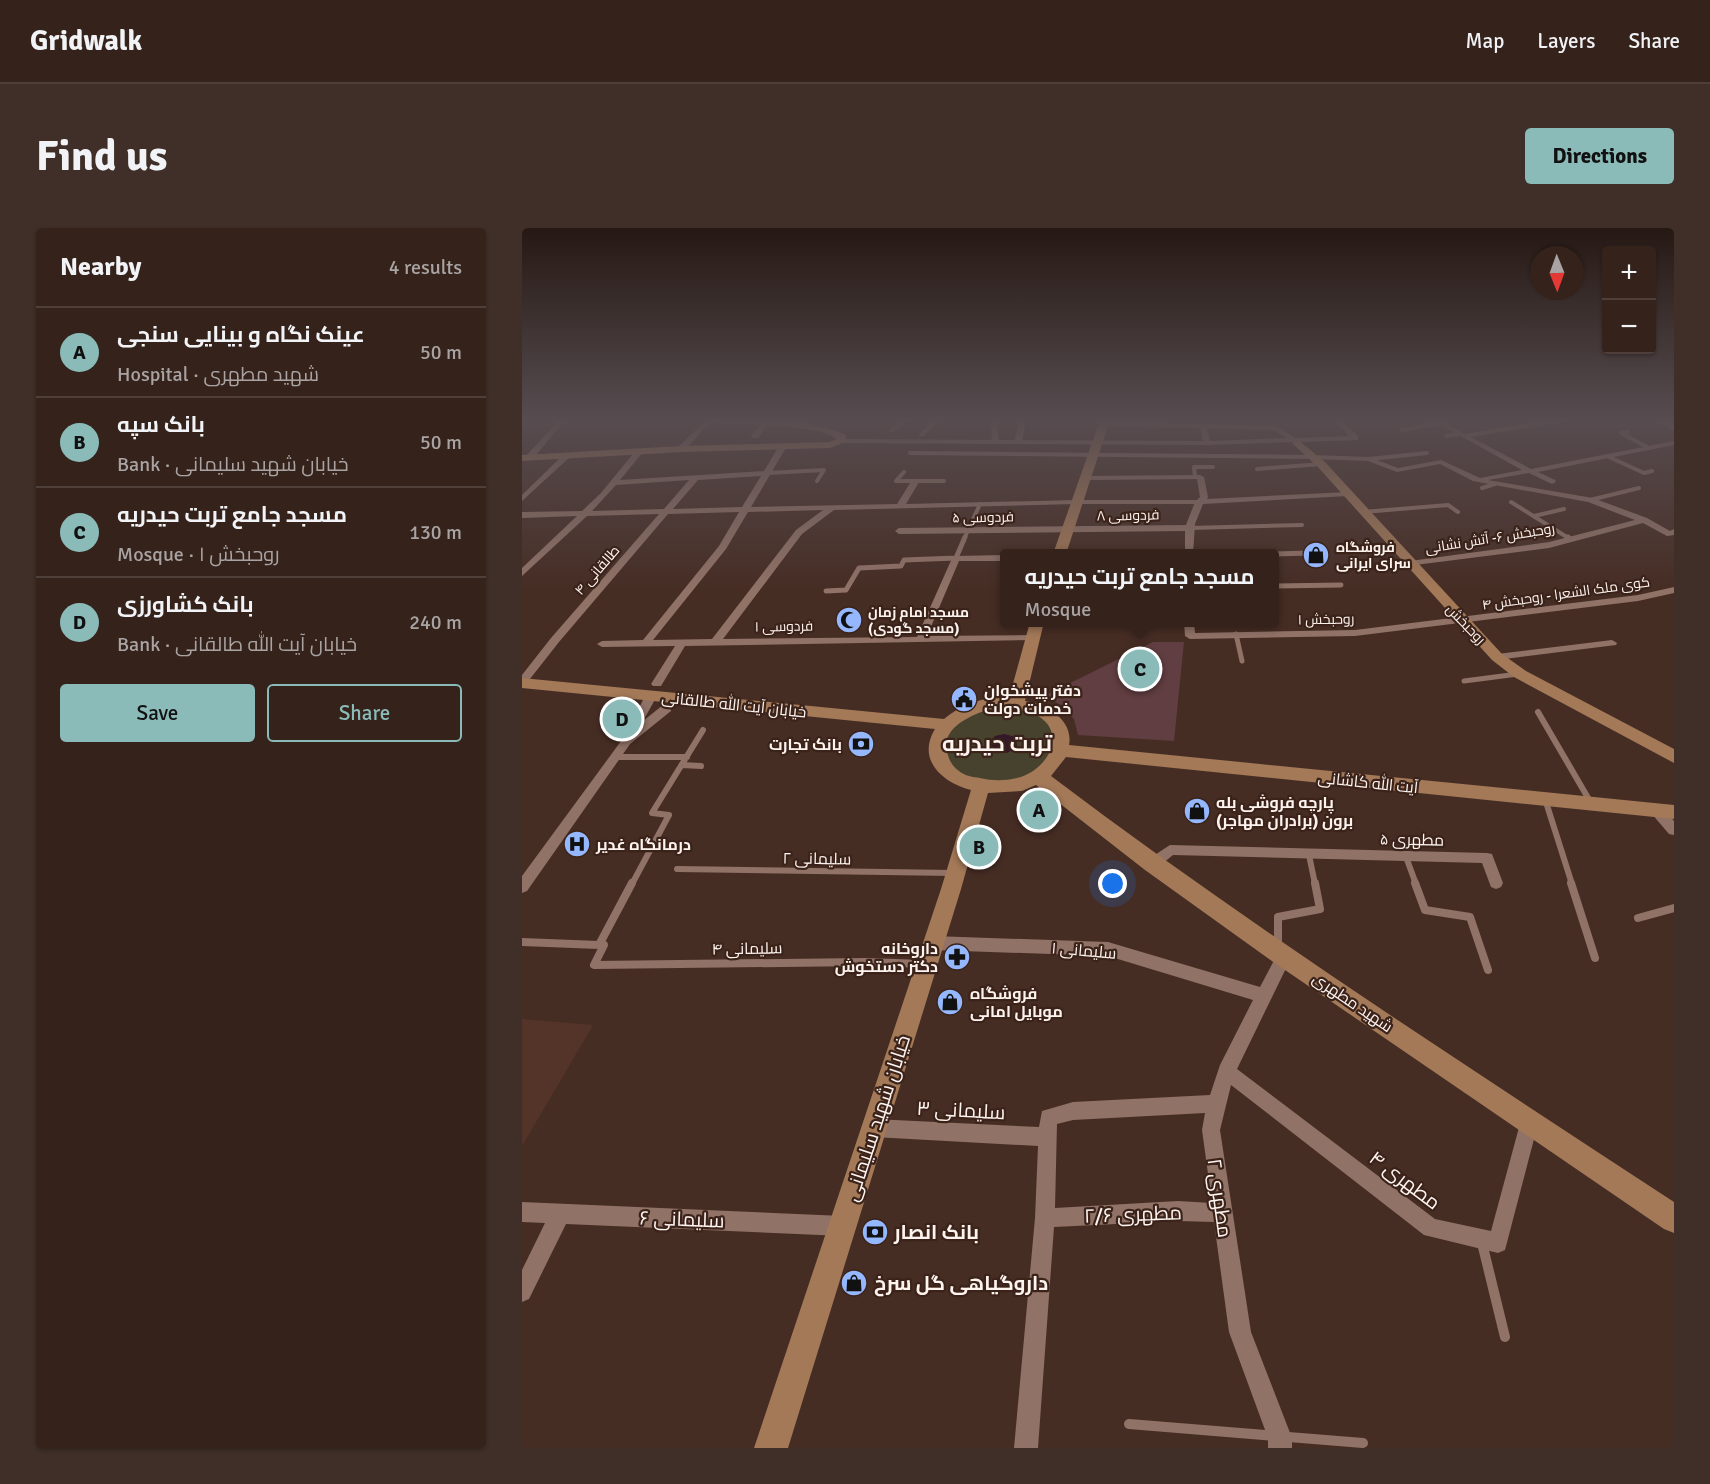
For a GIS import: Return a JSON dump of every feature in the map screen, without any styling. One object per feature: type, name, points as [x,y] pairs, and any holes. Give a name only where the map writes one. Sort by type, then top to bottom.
[{"type":"main road","name":"روحبخش","points":[[1332,477],[1497,657],[1520,674],[1674,757]]},
{"type":"main road","points":[[1061,549],[1084,478]]},
{"type":"main road","points":[[1016,702],[1035,630]]},
{"type":"main road","name":"خیابان آیت الله طالقانی","points":[[522,682],[943,730]]},
{"type":"main road","name":"خیابان آیت الله طالقانی","points":[[522,692],[651,695],[667,708],[943,730]]},
{"type":"main road","points":[[1046,784],[1062,750],[1063,740],[1055,720],[1034,707],[1016,702],[996,702],[975,707],[957,716],[943,730],[937,753],[944,769],[959,781],[981,788],[1046,784],[1057,787],[1058,774],[1063,765],[1070,760],[1091,754]]},
{"type":"main road","name":"آیت الله کاشانی","points":[[1062,750],[1665,811]]},
{"type":"main road","name":"شهید مطهری","points":[[1046,784],[1161,857],[1281,954],[1674,1219]]},
{"type":"main road","name":"خیابان شهید سلیمانی","points":[[771,1448],[956,873],[981,788]]},
{"type":"street","points":[[522,499],[545,477]]},
{"type":"street","points":[[522,573],[585,514],[619,477]]},
{"type":"street","points":[[614,483],[696,477]]},
{"type":"street","name":"طالقانی ۴","points":[[522,682],[555,639],[696,477]]},
{"type":"street","points":[[645,644],[723,547],[766,477]]},
{"type":"street","points":[[1084,478],[1200,477],[1204,497],[1195,506],[1190,528],[1189,549]]},
{"type":"street","points":[[1472,477],[1495,484],[1590,500],[1644,520],[1670,534],[1674,532]]},
{"type":"street","points":[[1476,479],[1490,477]]},
{"type":"street","points":[[1542,477],[1552,482]]},
{"type":"street","points":[[900,506],[915,482]]},
{"type":"street","points":[[1199,502],[1348,494]]},
{"type":"street","points":[[522,515],[1076,502]]},
{"type":"street","points":[[715,643],[799,532],[833,507]]},
{"type":"street","name":"روحبخش ۶- آتش نشانی","points":[[1410,564],[1549,545],[1644,520]]},
{"type":"street","name":"فردوسی ۸","points":[[1067,530],[1190,528]]},
{"type":"street","name":"فردوسی ۵","points":[[899,531],[1067,530]]},
{"type":"street","points":[[921,638],[956,558],[1000,558]]},
{"type":"street","name":"کوی ملک الشعرا - روحبخش ۴","points":[[1462,621],[1638,598],[1674,590]]},
{"type":"street","name":"روحبخش ۱","points":[[1189,627],[1190,636],[1355,633],[1462,621]]},
{"type":"street","name":"فردوسی ۱","points":[[602,644],[921,638],[1035,630]]},
{"type":"street","points":[[1497,657],[1612,643]]},
{"type":"street","points":[[522,887],[626,741],[681,644]]},
{"type":"street","points":[[626,741],[667,708]]},
{"type":"street","points":[[1665,811],[1674,830]]},
{"type":"street","name":"مطهری ۵","points":[[1161,857],[1309,855],[1487,858],[1496,883]]},
{"type":"street","name":"سلیمانی ۱","points":[[930,953],[1108,949],[1265,996]]},
{"type":"street","name":"مطهری ۲","points":[[1280,1443],[1240,1332],[1211,1130],[1215,1104],[1226,1071],[1265,996],[1281,954]]},
{"type":"street","name":"مطهری ۴","points":[[1226,1071],[1431,1228],[1481,1239]]},
{"type":"street","points":[[1026,1448],[1045,1218],[1048,1117],[1073,1111],[1215,1104]]},
{"type":"street","points":[[1481,1239],[1498,1243],[1530,1120]]},
{"type":"street","name":"سلیمانی ۳","points":[[874,1128],[1046,1137]]},
{"type":"street","name":"مطهری ۲/۶","points":[[1045,1218],[1178,1210],[1221,1212]]},
{"type":"street","name":"سلیمانی ۶","points":[[522,1212],[843,1226]]},
{"type":"street","points":[[522,1292],[560,1214]]},
{"type":"lane","points":[[817,481],[820,477]]},
{"type":"lane","points":[[900,477],[896,482],[944,481]]},
{"type":"lane","points":[[1482,488],[1495,484]]},
{"type":"lane","points":[[1590,500],[1639,488]]},
{"type":"lane","points":[[1076,502],[1199,502]]},
{"type":"lane","points":[[1511,502],[1570,538]]},
{"type":"lane","points":[[826,591],[846,590],[859,568],[901,567],[904,560],[956,558],[980,504]]},
{"type":"lane","points":[[1364,512],[1448,505],[1458,512]]},
{"type":"lane","points":[[1534,516],[1564,508]]},
{"type":"lane","points":[[1190,528],[1302,525]]},
{"type":"lane","points":[[1279,554],[1310,554]]},
{"type":"lane","points":[[1279,586],[1341,585]]},
{"type":"lane","points":[[1236,634],[1242,661]]},
{"type":"lane","points":[[1464,681],[1520,674]]},
{"type":"lane","points":[[1538,712],[1592,804]]},
{"type":"lane","points":[[522,942],[599,945],[669,815],[652,813],[703,730]]},
{"type":"lane","points":[[615,757],[687,757]]},
{"type":"lane","points":[[682,765],[701,766]]},
{"type":"lane","points":[[1545,799],[1596,958]]},
{"type":"lane","points":[[1281,954],[1278,916],[1320,909],[1309,855]]},
{"type":"lane","points":[[1406,857],[1425,910],[1470,917],[1488,970]]},
{"type":"lane","name":"سلیمانی ۲","points":[[677,869],[956,873]]},
{"type":"lane","points":[[1638,918],[1674,908]]},
{"type":"lane","name":"سلیمانی ۴","points":[[599,945],[604,945],[594,965],[863,962],[930,953]]},
{"type":"lane","points":[[1481,1239],[1505,1337]]},
{"type":"lane","points":[[1129,1425],[1280,1443],[1362,1443]]},
{"type":"shaded area","points":[[996,705],[1018,706],[1052,724],[1058,738],[1039,770],[1013,780],[982,780],[967,776],[955,769],[948,759],[946,742],[953,727],[966,717]]},
{"type":"shaded area","points":[[1004,734],[1016,737],[1017,747],[1007,753],[993,751],[990,742],[995,736]]},
{"type":"shaded area","points":[[522,1019],[593,1025],[522,1146]]},
{"type":"building","points":[[1153,642],[1184,642],[1174,741],[1078,735],[1074,719],[1061,705],[1044,696]]},
{"type":"place","name":"فروشگاه سرای ایرانی","points":[[1316,555]]},
{"type":"place","name":"مسجد امام زمان (مسجد گودی)","points":[[849,620]]},
{"type":"place","name":"مسجد جامع تربت حیدریه","points":[[1140,669]]},
{"type":"place","name":"دفتر پیشخوان خدمات دولت","points":[[964,699]]},
{"type":"place","name":"بانک کشاورزی","points":[[622,719]]},
{"type":"place","name":"بانک تجارت","points":[[861,744]]},
{"type":"place","name":"عینک نگاه و بینایی سنجی","points":[[1039,810]]},
{"type":"place","name":"پارچه فروشی بله برون (برادران مهاجر)","points":[[1197,811]]},
{"type":"place","name":"درمانگاه غدیر","points":[[577,844]]},
{"type":"place","name":"بانک سپه","points":[[979,847]]},
{"type":"place","name":"داروخانه دکتر دستخوش","points":[[957,957]]},
{"type":"place","name":"فروشگاه موبایل امانی","points":[[950,1002]]},
{"type":"place","name":"بانک انصار","points":[[875,1232]]},
{"type":"place","name":"داروگیاهی گل سرخ","points":[[854,1283]]},
{"type":"district","name":"تربت حیدریه","points":[[997,743]]}]
